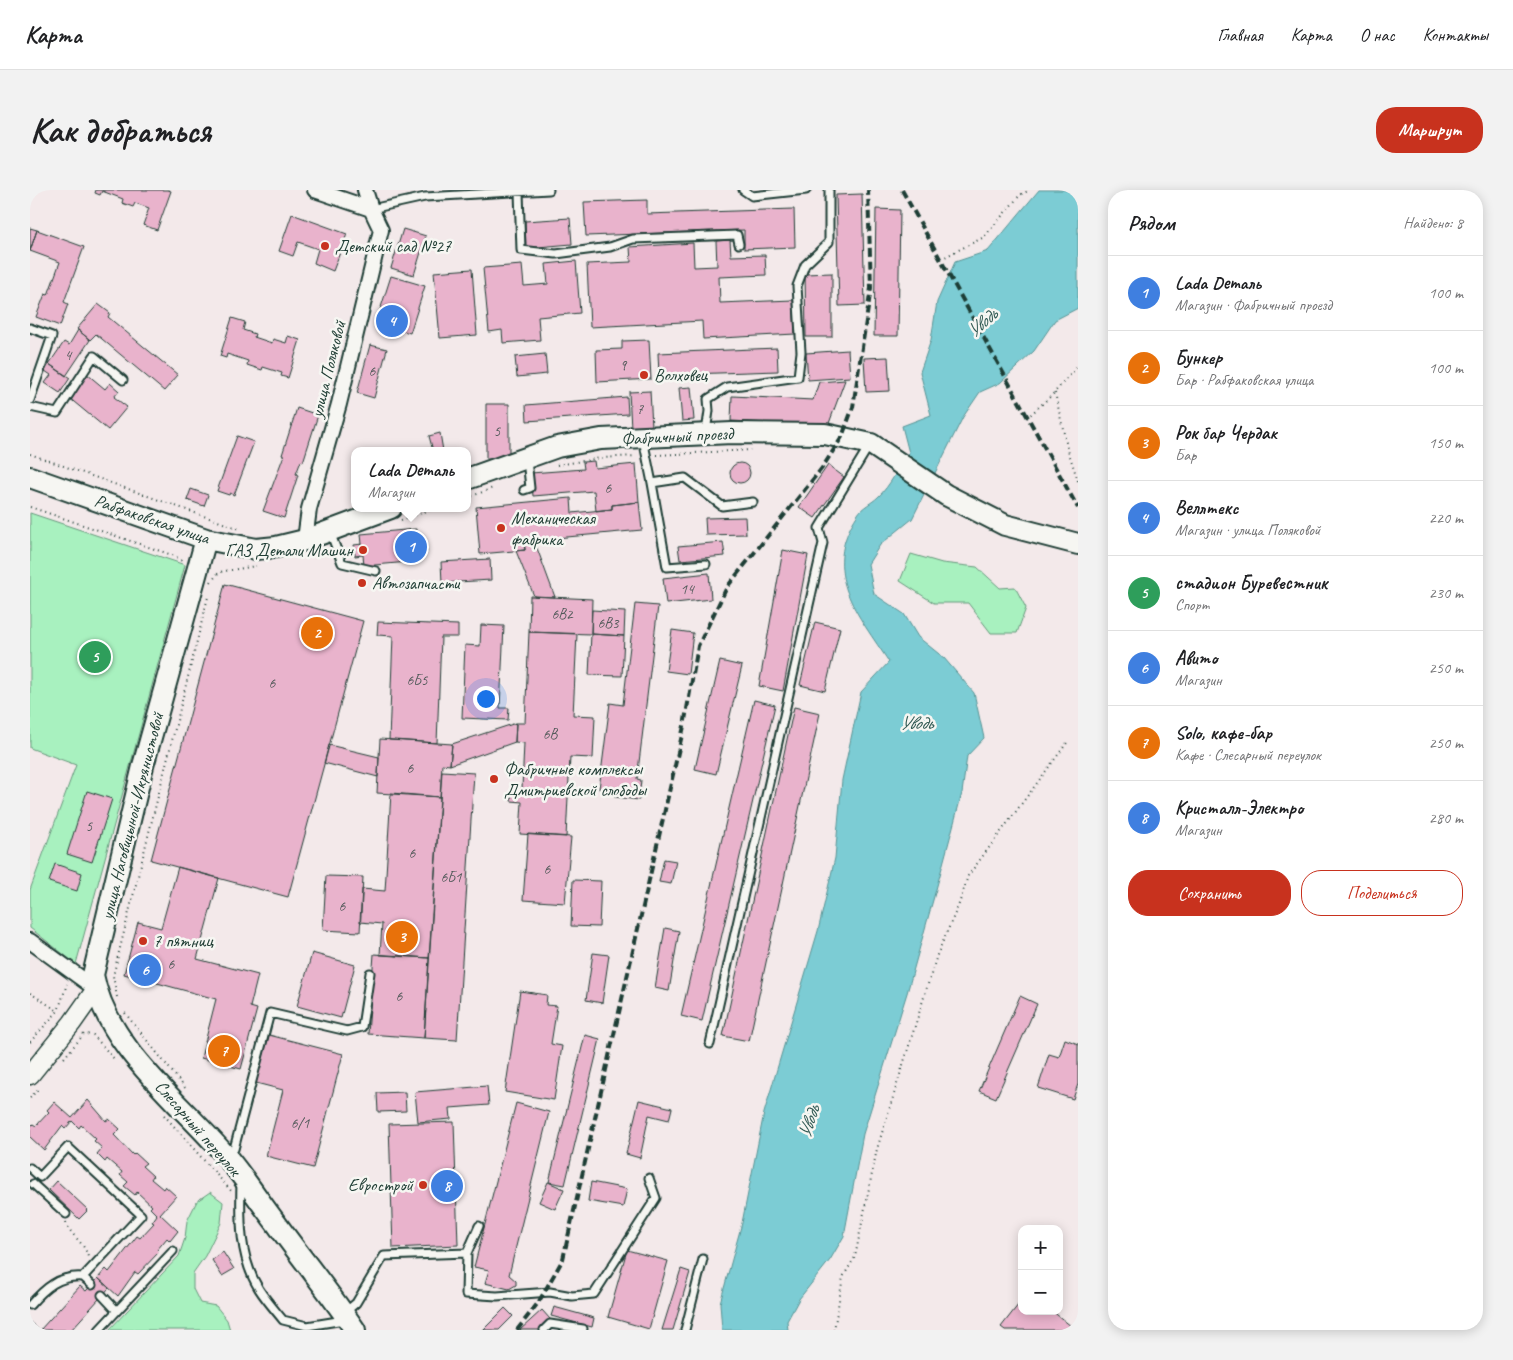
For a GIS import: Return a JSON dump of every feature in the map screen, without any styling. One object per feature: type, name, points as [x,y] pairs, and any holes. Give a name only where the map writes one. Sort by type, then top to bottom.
[{"type":"main road","name":"Фабричный проезд","points":[[471,478],[557,447],[592,441],[644,446],[706,434],[774,432],[825,434],[870,444],[946,495],[1005,525],[1078,544]]},
{"type":"main road","name":"Рабфаковская улица","points":[[30,477],[206,539],[256,549],[276,547],[305,540]]},
{"type":"main road","points":[[305,540],[395,515]]},
{"type":"main road","name":"улица Наговицыной-Икрянистовой","points":[[96,989],[94,969],[141,776],[206,539]]},
{"type":"main road","name":"Слесарный переулок","points":[[96,989],[106,1015],[126,1045],[169,1096],[226,1157],[349,1321]]},
{"type":"street","points":[[315,190],[371,209]]},
{"type":"street","name":"улица Поляковой","points":[[305,540],[309,509],[339,404],[381,230],[371,209],[366,190]]},
{"type":"street","points":[[30,941],[96,989],[36,1079]]},
{"type":"lane","points":[[371,209],[425,197],[549,190]]},
{"type":"lane","points":[[743,190],[752,196],[806,190]]},
{"type":"lane","points":[[706,434],[709,411],[708,399],[727,387],[798,377],[801,352],[797,286],[805,265],[829,242],[829,190]]},
{"type":"lane","points":[[519,192],[521,250],[556,254],[610,246],[633,239],[737,235],[739,244]]},
{"type":"lane","points":[[30,328],[52,336],[30,400]]},
{"type":"lane","points":[[30,407],[57,413],[94,356],[123,380]]},
{"type":"lane","points":[[710,1044],[823,543],[819,528],[870,444]]},
{"type":"lane","points":[[644,446],[667,567],[706,564]]},
{"type":"lane","points":[[524,490],[530,488],[527,457]]},
{"type":"lane","points":[[652,483],[685,478],[722,506],[753,502]]},
{"type":"lane","points":[[330,532],[342,563],[376,571]]},
{"type":"lane","points":[[226,1157],[234,1149],[270,1013],[347,1031],[362,1027],[370,973]]},
{"type":"lane","points":[[66,1214],[32,1186],[68,1147],[141,1215],[83,1277]]},
{"type":"lane","points":[[30,1168],[40,1177]]},
{"type":"lane","points":[[241,1177],[240,1229],[246,1259],[258,1288],[283,1320],[307,1326],[349,1321],[356,1303],[384,1256],[467,1253]]},
{"type":"lane","points":[[479,1226],[467,1253],[466,1294],[497,1296],[550,1292],[572,1296],[594,1294],[656,1198],[649,1178]]},
{"type":"lane","points":[[99,1330],[173,1251]]},
{"type":"lane","points":[[685,1330],[703,1259]]},
{"type":"lane","points":[[30,1305],[49,1284],[74,1276],[83,1277],[92,1285]]},
{"type":"lane","points":[[102,1295],[118,1311]]},
{"type":"lane","points":[[544,1330],[550,1324],[583,1329]]},
{"type":"path","points":[[940,259],[984,237],[1020,195],[1030,190]]},
{"type":"path","points":[[1027,418],[1055,392],[1078,366]]},
{"type":"path","points":[[1055,392],[1067,447],[1078,481]]},
{"type":"path","points":[[552,467],[600,458],[644,446],[760,450]]},
{"type":"path","points":[[30,454],[241,529]]},
{"type":"path","points":[[471,496],[493,488]]},
{"type":"path","points":[[30,507],[175,556],[182,560],[186,568]]},
{"type":"path","points":[[395,515],[413,512]]},
{"type":"path","points":[[120,1003],[113,976],[211,581],[219,572],[261,565]]},
{"type":"path","points":[[834,1330],[843,1277],[855,1257],[877,1150],[938,955],[959,904],[968,876],[1069,740]]},
{"type":"path","points":[[30,1042],[58,1011],[72,970]]},
{"type":"path","points":[[30,993],[58,1011]]},
{"type":"path","points":[[123,1010],[188,1091]]},
{"type":"path","points":[[60,1062],[84,1034],[94,1035],[119,1064]]},
{"type":"path","points":[[30,1098],[36,1079]]},
{"type":"path","points":[[164,1115],[240,1202]]},
{"type":"path","points":[[66,1214],[69,1230],[86,1248]]},
{"type":"green space","points":[[30,513],[185,565],[76,964],[30,928],[30,890],[76,765],[30,748]]},
{"type":"green space","points":[[911,554],[942,563],[977,567],[1000,588],[1015,587],[1026,608],[1017,633],[991,633],[968,603],[934,603],[900,581]]},
{"type":"green space","points":[[210,1192],[223,1202],[221,1223],[205,1256],[193,1273],[193,1289],[200,1303],[216,1306],[227,1320],[230,1330],[109,1330],[179,1256],[185,1238],[187,1221],[197,1201]]},
{"type":"water","name":"Уводь","points":[[1039,190],[1078,190],[1078,308],[1055,320],[1034,351],[1000,383],[980,392],[963,417],[912,519],[880,545],[868,564],[874,594],[904,614],[918,637],[944,658],[974,693],[984,738],[967,756],[962,793],[940,875],[907,993],[863,1134],[844,1236],[830,1260],[799,1299],[787,1321],[788,1330],[722,1330],[720,1303],[742,1223],[764,1113],[818,931],[835,858],[842,780],[861,692],[889,662],[855,610],[847,592],[842,574],[842,555],[847,535],[860,512],[882,493],[909,453],[902,426],[931,415],[920,372],[931,340],[937,302],[955,262],[988,251]]},
{"type":"building","points":[[96,190],[171,191],[157,230],[143,225],[149,208],[135,203],[133,207],[122,203],[123,199],[102,191],[100,195],[95,193]]},
{"type":"building","points":[[862,194],[865,305],[839,306],[836,195]]},
{"type":"building","points":[[647,200],[647,214],[794,209],[795,247],[744,249],[744,230],[586,236],[584,202]]},
{"type":"building","points":[[876,209],[900,210],[898,336],[874,336]]},
{"type":"building","name":"Детский сад №27","points":[[292,214],[347,234],[333,271],[314,263],[318,249],[298,242],[293,256],[279,251]]},
{"type":"building","points":[[570,218],[572,244],[526,248],[525,221]]},
{"type":"building","points":[[30,228],[37,230],[30,251]]},
{"type":"building","points":[[403,229],[426,236],[414,275],[391,268]]},
{"type":"building","points":[[37,230],[84,247],[64,302],[68,304],[60,326],[36,317],[45,294],[48,295],[60,262],[30,251]]},
{"type":"building","points":[[730,240],[731,256],[765,255],[766,275],[719,277],[720,303],[793,300],[795,334],[703,339],[702,321],[590,327],[587,264],[631,262],[630,247],[693,243],[694,267],[717,266],[716,241]]},
{"type":"building","points":[[576,261],[580,313],[538,317],[540,340],[503,343],[502,330],[489,332],[483,268],[522,265],[524,286],[548,284],[546,264]]},
{"type":"building","points":[[472,269],[477,335],[440,338],[434,272]]},
{"type":"building","points":[[832,273],[832,337],[806,337],[805,274]]},
{"type":"building","points":[[391,276],[425,286],[410,333],[376,323]]},
{"type":"building","points":[[98,304],[110,313],[108,317],[178,375],[164,391],[96,334],[90,340],[77,329]]},
{"type":"building","points":[[232,318],[245,322],[243,330],[255,334],[254,337],[272,343],[273,339],[286,343],[288,336],[300,340],[288,378],[281,376],[282,373],[263,367],[262,370],[247,365],[248,361],[227,354],[226,358],[220,356]]},
{"type":"building","points":[[78,330],[90,340],[66,376],[49,364],[64,342],[69,345]]},
{"type":"building","points":[[649,340],[651,379],[597,382],[596,350],[622,349],[622,341]]},
{"type":"building","points":[[370,345],[387,349],[374,398],[357,393]]},
{"type":"building","points":[[777,348],[778,371],[659,375],[658,353]]},
{"type":"building","points":[[848,350],[850,377],[808,380],[806,353]]},
{"type":"building","points":[[545,354],[547,374],[517,377],[515,357]]},
{"type":"building","points":[[888,357],[890,391],[866,392],[864,358]]},
{"type":"building","points":[[49,364],[70,378],[60,393],[45,383],[51,375],[45,371]]},
{"type":"building","points":[[87,374],[105,389],[110,383],[119,391],[114,397],[127,407],[108,430],[68,397]]},
{"type":"building","points":[[845,380],[828,426],[731,421],[732,396],[813,400],[819,382]]},
{"type":"building","points":[[691,387],[694,420],[682,421],[679,388]]},
{"type":"building","points":[[650,391],[652,427],[631,428],[629,392]]},
{"type":"building","points":[[627,397],[628,414],[527,421],[526,405]]},
{"type":"building","points":[[486,404],[509,404],[509,458],[486,458]]},
{"type":"building","points":[[297,408],[318,415],[303,462],[301,461],[296,474],[298,475],[284,518],[263,511],[284,455],[282,455]]},
{"type":"building","points":[[440,433],[442,447],[432,447],[429,436]]},
{"type":"building","points":[[237,436],[254,442],[234,495],[230,493],[229,495],[217,491]]},
{"type":"building","points":[[594,461],[595,468],[636,464],[639,502],[612,505],[612,509],[596,511],[594,491],[533,496],[531,473],[584,469],[583,462]]},
{"type":"building","points":[[740,463],[747,466],[750,473],[747,480],[740,483],[733,480],[730,473],[733,466]]},
{"type":"building","points":[[828,465],[844,477],[815,518],[799,507]]},
{"type":"building","points":[[191,489],[208,495],[204,506],[187,500]]},
{"type":"building","points":[[571,498],[572,513],[612,509],[612,505],[639,502],[642,530],[524,541],[525,550],[480,554],[476,507]]},
{"type":"building","points":[[745,517],[746,534],[706,535],[705,518]]},
{"type":"building","points":[[416,529],[417,540],[425,539],[427,552],[418,552],[419,561],[364,566],[363,555],[355,556],[354,545],[362,544],[361,534]]},
{"type":"building","points":[[534,540],[555,597],[534,596],[516,551],[525,550],[524,541]]},
{"type":"building","points":[[723,542],[725,556],[680,560],[678,546]]},
{"type":"building","points":[[783,550],[808,555],[783,691],[759,686]]},
{"type":"building","points":[[490,559],[491,580],[442,583],[441,562]]},
{"type":"building","points":[[709,573],[711,599],[666,604],[663,578]]},
{"type":"building","points":[[225,584],[363,621],[288,897],[151,860]]},
{"type":"building","points":[[530,596],[592,599],[591,634],[529,632]]},
{"type":"building","points":[[635,604],[658,606],[637,779],[641,780],[639,800],[615,797],[616,791],[599,789],[610,703],[623,705]]},
{"type":"building","points":[[592,610],[625,612],[624,636],[591,634]]},
{"type":"building","points":[[378,622],[458,625],[458,637],[441,637],[437,743],[389,740],[393,636],[377,635]]},
{"type":"building","points":[[815,622],[840,628],[825,691],[800,685]]},
{"type":"building","points":[[481,625],[504,626],[500,708],[509,708],[508,720],[462,718],[465,645],[480,646]]},
{"type":"building","points":[[672,630],[693,633],[688,674],[666,671]]},
{"type":"building","points":[[529,632],[577,634],[573,715],[595,716],[593,758],[570,757],[566,837],[520,834],[522,802],[511,801],[512,789],[522,789],[524,743],[515,742],[516,723],[525,723]]},
{"type":"building","points":[[591,634],[624,636],[622,676],[589,675]]},
{"type":"building","points":[[720,661],[742,666],[716,774],[695,769]]},
{"type":"building","points":[[754,700],[775,705],[702,1021],[681,1016]]},
{"type":"building","points":[[794,707],[820,713],[749,1041],[723,1036]]},
{"type":"building","points":[[516,723],[515,742],[450,765],[452,744]]},
{"type":"building","points":[[380,739],[452,744],[450,765],[442,764],[440,797],[377,793]]},
{"type":"building","points":[[329,745],[379,757],[378,777],[324,763]]},
{"type":"building","points":[[442,771],[474,773],[457,1040],[424,1038]]},
{"type":"building","points":[[87,791],[112,799],[92,862],[67,854]]},
{"type":"building","points":[[391,793],[440,797],[429,958],[380,955],[382,924],[360,922],[362,889],[385,891]]},
{"type":"building","points":[[528,834],[571,837],[565,903],[523,900]]},
{"type":"building","points":[[664,859],[676,861],[671,884],[659,882]]},
{"type":"building","points":[[55,864],[82,873],[77,891],[49,882]]},
{"type":"building","points":[[178,867],[219,878],[197,959],[258,975],[250,1007],[257,1009],[241,1069],[201,1058],[216,999],[124,974],[138,922],[161,928]]},
{"type":"building","points":[[326,876],[363,877],[360,932],[323,930]]},
{"type":"building","points":[[573,880],[601,881],[599,927],[571,926]]},
{"type":"building","points":[[665,928],[679,931],[669,991],[655,988]]},
{"type":"building","points":[[312,953],[355,965],[341,1018],[297,1006]]},
{"type":"building","points":[[593,953],[609,955],[602,1003],[586,1000]]},
{"type":"building","points":[[374,954],[429,958],[424,1038],[368,1034]]},
{"type":"building","points":[[520,991],[547,995],[546,1005],[557,1006],[551,1044],[562,1046],[554,1100],[505,1092]]},
{"type":"building","points":[[1020,996],[1037,1004],[996,1098],[979,1091]]},
{"type":"building","points":[[269,1035],[343,1054],[313,1168],[266,1156],[283,1090],[256,1083]]},
{"type":"building","points":[[585,1035],[600,1039],[565,1185],[549,1182]]},
{"type":"building","points":[[1065,1039],[1078,1044],[1078,1084],[1073,1099],[1038,1088],[1049,1054],[1059,1057]]},
{"type":"building","points":[[487,1086],[489,1105],[450,1108],[451,1119],[418,1122],[415,1092]]},
{"type":"building","points":[[405,1092],[406,1111],[378,1112],[377,1093]]},
{"type":"building","points":[[88,1100],[106,1121],[109,1119],[120,1129],[114,1135],[133,1155],[135,1153],[146,1163],[142,1166],[153,1176],[151,1179],[163,1189],[165,1186],[176,1196],[160,1214],[178,1231],[170,1241],[167,1238],[157,1250],[159,1252],[138,1274],[135,1272],[118,1296],[98,1278],[106,1269],[109,1272],[137,1236],[140,1238],[154,1223],[152,1222],[157,1215],[150,1208],[152,1206],[137,1192],[135,1195],[124,1186],[128,1182],[120,1175],[122,1172],[107,1159],[105,1162],[97,1154],[102,1148],[94,1141],[96,1139],[81,1125],[79,1128],[72,1121],[65,1129],[62,1126],[44,1150],[30,1137],[30,1127],[33,1124],[36,1126],[49,1112],[47,1110],[54,1102],[72,1118]]},
{"type":"building","points":[[639,1100],[672,1108],[669,1120],[649,1115],[640,1158],[626,1154]]},
{"type":"building","points":[[516,1103],[549,1112],[509,1275],[516,1281],[516,1285],[509,1289],[485,1283],[489,1270],[474,1267]]},
{"type":"building","name":"Еврострой","points":[[454,1122],[458,1245],[393,1248],[389,1124]]},
{"type":"building","points":[[57,1181],[88,1210],[79,1219],[49,1190]]},
{"type":"building","points":[[548,1182],[564,1189],[555,1209],[539,1202]]},
{"type":"building","points":[[591,1182],[627,1189],[623,1207],[588,1201]]},
{"type":"building","points":[[627,1250],[668,1261],[649,1329],[608,1317]]},
{"type":"building","points":[[223,1252],[234,1269],[222,1276],[212,1260]]},
{"type":"building","points":[[681,1269],[690,1272],[673,1330],[662,1330]]},
{"type":"building","points":[[98,1278],[109,1288],[71,1330],[40,1330],[80,1286],[86,1291]]},
{"type":"building","points":[[1018,1305],[1018,1315],[1057,1315],[1076,1330],[1005,1330],[1001,1327]]},
{"type":"building","points":[[554,1307],[594,1318],[592,1327],[551,1316]]},
{"type":"building","points":[[505,1308],[513,1316],[499,1330],[483,1330]]},
{"type":"building","points":[[542,1310],[550,1319],[539,1330],[520,1330]]},
{"type":"building","points":[[30,1322],[39,1330],[30,1330]]},
{"type":"railway","points":[[517,1330],[538,1303],[563,1259],[684,726],[698,646],[727,587],[822,468],[842,437],[853,407],[871,288],[868,190]]},
{"type":"railway","points":[[902,190],[1078,508]]},
{"type":"place","name":"Детский сад №27","points":[[325,246]]},
{"type":"place","name":"Веллтекс","points":[[392,321]]},
{"type":"place","name":"Волховец","points":[[644,375]]},
{"type":"place","name":"Механическая фабрика","points":[[501,528]]},
{"type":"place","name":"Lada Dеталь","points":[[411,547]]},
{"type":"place","name":"ГАЗ Детали Машин","points":[[363,550]]},
{"type":"place","name":"Автозапчасти","points":[[362,583]]},
{"type":"place","name":"Бункер","points":[[317,633]]},
{"type":"place","name":"стадион Буревестник","points":[[95,657]]},
{"type":"place","name":"Фабричные комплексы Дмитриевской слободы","points":[[494,779]]},
{"type":"place","name":"Рок бар Чердак","points":[[402,937]]},
{"type":"place","name":"7 пятниц","points":[[143,941]]},
{"type":"place","name":"Авито","points":[[145,970]]},
{"type":"place","name":"Solo, кафе-бар","points":[[224,1051]]},
{"type":"place","name":"Еврострой","points":[[423,1185]]},
{"type":"place","name":"Кристалл-Электро","points":[[447,1186]]}]
